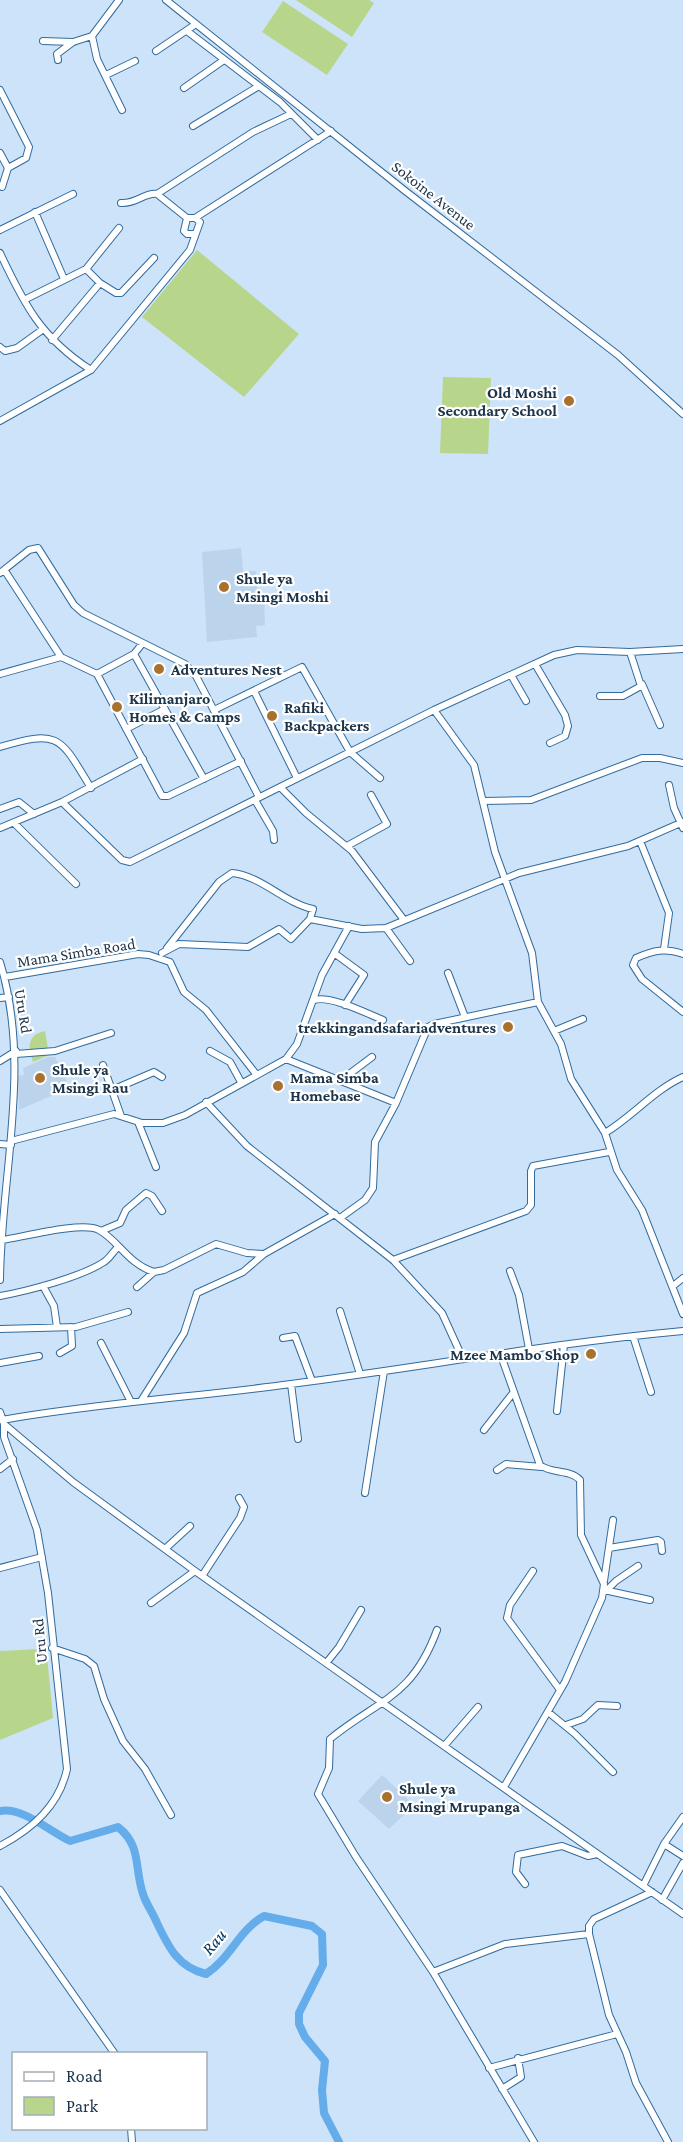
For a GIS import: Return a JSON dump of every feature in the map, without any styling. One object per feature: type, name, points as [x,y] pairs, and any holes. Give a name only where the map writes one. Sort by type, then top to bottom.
[{"type":"street","points":[[58,60],[60,50],[73,42],[92,36],[118,0]]},
{"type":"street","name":"Sokoine Avenue","points":[[166,0],[618,355],[683,414]]},
{"type":"street","points":[[156,51],[196,24]]},
{"type":"street","points":[[187,31],[259,86],[318,140]]},
{"type":"street","points":[[92,36],[94,51],[122,110]]},
{"type":"street","points":[[44,41],[73,42]]},
{"type":"street","points":[[184,88],[224,60]]},
{"type":"street","points":[[106,75],[135,61]]},
{"type":"street","points":[[193,126],[259,86]]},
{"type":"street","points":[[0,90],[29,147],[26,158],[8,168],[2,187]]},
{"type":"street","points":[[157,194],[253,132],[291,114]]},
{"type":"street","points":[[198,220],[205,211],[331,131]]},
{"type":"street","points":[[0,153],[8,168]]},
{"type":"street","points":[[121,203],[134,203],[152,193],[157,194],[187,218],[198,220]]},
{"type":"street","points":[[0,230],[73,194]]},
{"type":"street","points":[[34,212],[64,279]]},
{"type":"street","points":[[187,218],[184,231],[194,234]]},
{"type":"street","points":[[0,421],[91,370],[190,250],[194,234],[200,229],[198,220]]},
{"type":"street","points":[[24,300],[86,269],[119,228]]},
{"type":"street","points":[[0,253],[42,330],[91,370]]},
{"type":"street","points":[[86,269],[100,283],[116,293],[121,293],[154,258]]},
{"type":"street","points":[[52,340],[100,283]]},
{"type":"street","points":[[0,347],[5,351],[13,350],[42,330]]},
{"type":"street","points":[[241,761],[168,796],[162,796],[97,674],[62,657],[2,572],[33,548],[38,548],[74,604],[83,613],[185,664],[196,676],[241,761],[273,831],[274,840]]},
{"type":"street","points":[[97,674],[134,654],[142,644]]},
{"type":"street","points":[[62,802],[127,862],[434,710],[554,655],[577,650],[630,652],[683,648]]},
{"type":"street","points":[[630,652],[660,725]]},
{"type":"street","points":[[134,654],[204,779]]},
{"type":"street","points":[[0,674],[62,657]]},
{"type":"street","points":[[535,664],[567,720],[565,736],[550,743]]},
{"type":"street","points":[[214,710],[303,667],[350,752],[380,778]]},
{"type":"street","points":[[511,675],[526,701]]},
{"type":"street","points":[[600,696],[623,696],[642,684]]},
{"type":"street","points":[[254,691],[297,778]]},
{"type":"street","points":[[126,729],[165,709]]},
{"type":"street","points":[[434,710],[472,760],[495,852],[532,953],[538,1002],[564,1051],[571,1079],[605,1132],[609,1152],[642,1209],[683,1314]]},
{"type":"street","points":[[0,747],[30,738],[51,738],[66,747],[91,788]]},
{"type":"street","points":[[483,801],[531,800],[642,758],[660,758],[683,763]]},
{"type":"street","points":[[0,828],[62,802],[143,759]]},
{"type":"street","points":[[310,919],[349,926],[386,928],[531,869],[640,841],[682,825],[669,784]]},
{"type":"street","points":[[280,787],[306,813],[347,846],[404,920]]},
{"type":"street","points":[[347,846],[387,824],[371,795]]},
{"type":"street","points":[[0,808],[19,802],[34,814]]},
{"type":"street","points":[[14,823],[76,884]]},
{"type":"street","points":[[640,841],[669,913],[664,949]]},
{"type":"street","points":[[228,874],[244,876],[314,909],[310,919],[291,939],[279,929],[248,947],[179,944],[161,955],[228,874]]},
{"type":"street","points":[[0,1143],[11,1143],[114,1113],[138,1122],[164,1123],[184,1115],[286,1059],[297,1044],[318,984],[349,926]]},
{"type":"street","points":[[386,928],[410,961]]},
{"type":"street","points":[[683,954],[664,949],[636,958],[633,965],[642,979],[683,1012]]},
{"type":"street","points":[[333,953],[364,975],[345,1005]]},
{"type":"street","name":"Mama Simba Road","points":[[5,977],[138,954],[161,955],[172,964],[184,992],[206,1010],[256,1074]]},
{"type":"street","name":"Uru Rd","points":[[0,962],[9,997],[16,1053],[0,1280]]},
{"type":"street","points":[[448,973],[465,1017]]},
{"type":"street","points":[[0,998],[9,997]]},
{"type":"street","points":[[314,1000],[321,999],[345,1005],[382,1020]]},
{"type":"street","points":[[141,1401],[184,1333],[197,1293],[243,1272],[264,1254],[365,1200],[373,1188],[373,1148],[396,1103],[428,1027],[538,1002]]},
{"type":"street","points":[[554,1031],[583,1020]]},
{"type":"street","points":[[0,1061],[16,1053],[55,1051],[111,1033]]},
{"type":"street","points":[[210,1051],[230,1062],[241,1082]]},
{"type":"street","points":[[340,1081],[372,1058]]},
{"type":"street","points":[[286,1059],[396,1103]]},
{"type":"street","points":[[103,1065],[121,1116]]},
{"type":"street","points":[[605,1132],[650,1101],[665,1086],[682,1078],[683,1070]]},
{"type":"street","points":[[112,1090],[156,1071],[162,1077]]},
{"type":"street","points":[[206,1102],[238,1139],[393,1260],[442,1313],[464,1359]]},
{"type":"street","points":[[138,1122],[156,1167]]},
{"type":"street","points":[[393,1260],[526,1211],[531,1204],[533,1166],[609,1152]]},
{"type":"street","points":[[0,1161],[9,1162]]},
{"type":"street","points":[[2,1240],[82,1227],[101,1231],[120,1223],[126,1210],[146,1193],[152,1196],[162,1211]]},
{"type":"street","points":[[101,1231],[117,1248],[142,1267],[154,1272]]},
{"type":"street","points":[[137,1287],[154,1272],[164,1270],[216,1244],[247,1253],[264,1254]]},
{"type":"street","points":[[0,1296],[43,1286],[104,1262],[117,1248]]},
{"type":"street","points":[[510,1271],[519,1295],[529,1349]]},
{"type":"street","points":[[673,1286],[683,1278]]},
{"type":"street","points":[[43,1286],[54,1306],[57,1327]]},
{"type":"street","points":[[340,1311],[360,1374]]},
{"type":"street","points":[[0,1329],[71,1327],[128,1312]]},
{"type":"street","points":[[60,1353],[72,1346],[71,1327]]},
{"type":"street","points":[[3,1422],[131,1402],[291,1384],[529,1349],[683,1331]]},
{"type":"street","points":[[283,1338],[295,1336],[312,1381]]},
{"type":"street","points":[[633,1336],[651,1392]]},
{"type":"street","points":[[101,1343],[131,1402]]},
{"type":"street","points":[[556,1411],[564,1345]]},
{"type":"street","points":[[500,1353],[542,1467]]},
{"type":"street","points":[[0,1363],[39,1356]]},
{"type":"street","points":[[365,1493],[384,1371]]},
{"type":"street","points":[[291,1384],[298,1439]]},
{"type":"street","points":[[484,1430],[513,1393]]},
{"type":"street","name":"Uru Rd","points":[[0,1412],[4,1437],[37,1530],[51,1612],[52,1648],[67,1769],[58,1794],[36,1822],[0,1846]]},
{"type":"street","points":[[3,1422],[73,1482],[195,1571],[683,1914]]},
{"type":"street","points":[[0,1468],[12,1460]]},
{"type":"street","points":[[497,1470],[506,1464],[542,1467],[579,1478],[581,1536],[605,1588]]},
{"type":"street","points":[[202,1576],[243,1511],[239,1498]]},
{"type":"street","points":[[504,1787],[548,1712],[582,1645],[605,1588],[613,1520]]},
{"type":"street","points":[[165,1549],[190,1526]]},
{"type":"street","points":[[609,1548],[658,1540],[661,1542],[663,1551]]},
{"type":"street","points":[[0,1568],[42,1557]]},
{"type":"street","points":[[605,1588],[638,1566]]},
{"type":"street","points":[[151,1603],[195,1571]]},
{"type":"street","points":[[532,1571],[510,1605],[507,1618],[560,1690]]},
{"type":"street","points":[[605,1588],[650,1600]]},
{"type":"street","points":[[327,1662],[339,1647],[361,1610]]},
{"type":"street","points":[[437,1630],[431,1648],[415,1673],[385,1703],[330,1739],[329,1768],[318,1794],[356,1857],[434,1972],[534,2142]]},
{"type":"street","points":[[52,1648],[85,1659],[94,1666],[118,1732],[158,1789],[171,1815]]},
{"type":"street","points":[[566,1725],[582,1719],[598,1705],[617,1706]]},
{"type":"street","points":[[445,1745],[478,1707]]},
{"type":"street","points":[[548,1712],[566,1725],[613,1772]]},
{"type":"street","points":[[643,1886],[664,1844],[683,1817]]},
{"type":"street","points":[[664,1844],[683,1856]]},
{"type":"street","points":[[525,1884],[516,1872],[518,1855],[562,1846],[588,1857],[597,1854]]},
{"type":"street","points":[[662,1900],[683,1863]]},
{"type":"street","points":[[0,1890],[114,2052]]},
{"type":"street","points":[[652,1892],[591,1922],[589,1934],[609,2015],[636,2083],[668,2142]]},
{"type":"street","points":[[434,1972],[505,1944],[589,1934]]},
{"type":"street","points":[[489,2068],[518,2058],[617,2034]]},
{"type":"street","points":[[502,2089],[521,2077],[518,2058]]},
{"type":"shaded area","points":[[241,548],[243,571],[256,571],[258,598],[264,597],[265,625],[256,626],[257,637],[207,642],[202,552]]},
{"type":"shaded area","points":[[48,1057],[55,1057],[67,1081],[60,1087],[62,1091],[19,1110],[18,1076],[24,1075],[23,1068]]},
{"type":"shaded area","points":[[382,1775],[414,1805],[389,1829],[358,1801]]},
{"type":"green space","points":[[296,0],[369,0],[374,3],[352,37]]},
{"type":"green space","points":[[283,1],[348,44],[327,75],[262,32]]},
{"type":"green space","points":[[197,250],[299,334],[244,397],[142,317]]},
{"type":"green space","points":[[443,377],[491,378],[488,454],[440,453]]},
{"type":"green space","points":[[45,1031],[49,1055],[33,1062],[30,1042],[35,1035]]},
{"type":"green space","points":[[46,1645],[53,1718],[0,1740],[0,1651],[40,1649]]},
{"type":"waterway","name":"Rau","points":[[0,1811],[27,1816],[70,1841],[118,1827],[131,1842],[143,1894],[166,1941],[181,1961],[196,1971],[206,1974],[214,1968],[248,1929],[264,1916],[312,1926],[322,1934],[323,1965],[299,2013],[299,2024],[305,2037],[325,2061],[322,2090],[324,2113],[339,2142]]},
{"type":"place","name":"Old Moshi Secondary School","points":[[569,401]]},
{"type":"place","name":"Shule ya Msingi Moshi","points":[[224,587]]},
{"type":"place","name":"Adventures Nest","points":[[159,669]]},
{"type":"place","name":"Kilimanjaro Homes & Camps","points":[[117,707]]},
{"type":"place","name":"Rafiki Backpackers","points":[[272,716]]},
{"type":"place","name":"trekkingandsafariadventures","points":[[508,1027]]},
{"type":"place","name":"Shule ya Msingi Rau","points":[[40,1078]]},
{"type":"place","name":"Mama Simba Homebase","points":[[278,1086]]},
{"type":"place","name":"Mzee Mambo Shop","points":[[591,1354]]},
{"type":"place","name":"Shule ya Msingi Mrupanga","points":[[387,1797]]}]
